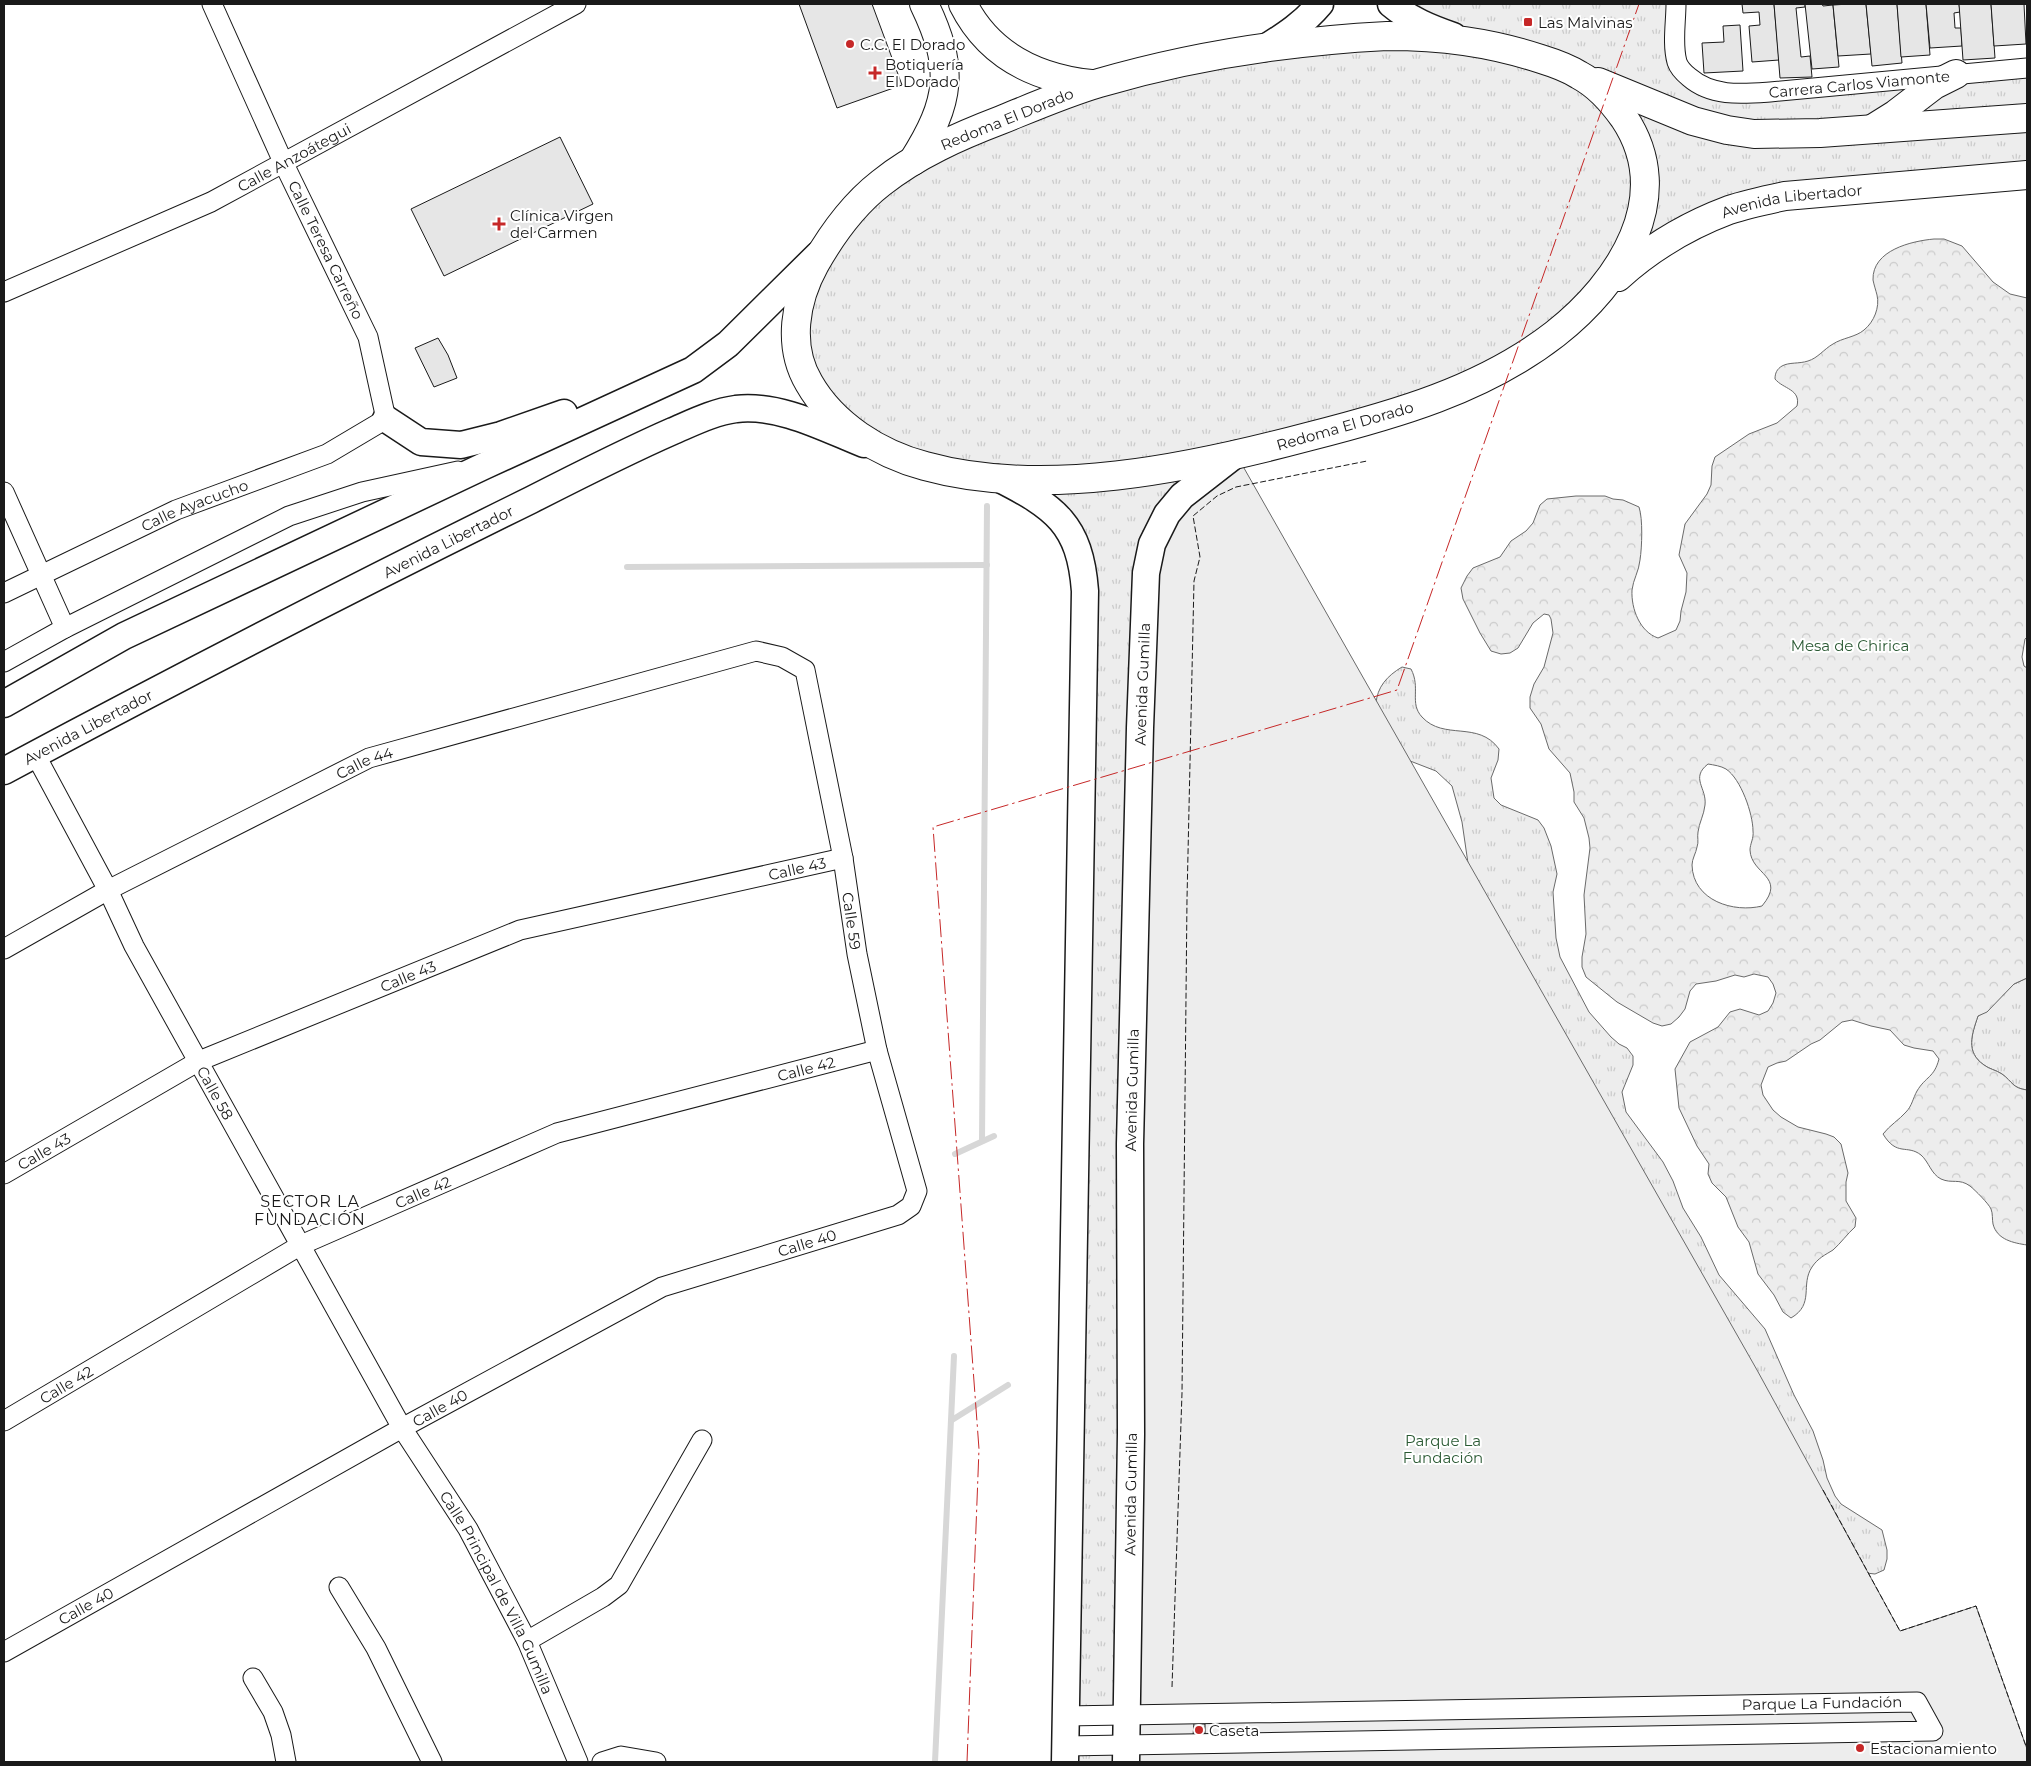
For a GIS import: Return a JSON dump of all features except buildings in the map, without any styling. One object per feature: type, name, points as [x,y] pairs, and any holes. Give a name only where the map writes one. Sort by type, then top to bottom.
[{"type":"main road","points":[[911,163],[935,123],[943,99],[946,81],[945,66],[938,35],[924,4]]},
{"type":"main road","points":[[963,4],[979,31],[993,46],[1008,57],[1045,74],[1067,81],[1095,84]]},
{"type":"main road","points":[[1264,48],[1294,31],[1320,4]]},
{"type":"main road","points":[[1391,4],[1406,16],[1420,23],[1465,40]]},
{"type":"main road","name":"Redoma El Dorado","points":[[1387,36],[1465,40],[1491,44],[1558,65],[1578,74],[1594,85],[1612,102],[1628,124],[1640,153],[1645,176],[1644,210],[1637,232],[1626,255],[1585,307],[1531,352],[1501,370],[1463,388],[1431,401],[1344,428],[1236,454],[1160,469],[1112,475],[1053,479],[998,478],[950,472],[908,461],[872,445],[855,434],[819,398],[808,382],[800,366],[796,330],[798,311],[810,273],[840,225],[860,202],[880,184],[911,163],[964,134],[1095,84],[1181,64],[1264,48],[1387,36]]},
{"type":"main road","points":[[1578,74],[1693,121],[1727,130],[1754,134],[1870,130],[2027,118]]},
{"type":"main road","points":[[1870,130],[1885,122],[1934,85],[1956,74]]},
{"type":"main road","name":"Avenida Libertador","points":[[1585,307],[1629,267],[1684,231],[1748,204],[1784,196],[2027,175]]},
{"type":"main road","points":[[4,704],[124,636],[484,466],[693,370],[714,356],[743,330],[823,251]]},
{"type":"main road","points":[[386,419],[421,442],[461,445],[502,436],[579,408],[639,394]]},
{"type":"main road","name":"Avenida Libertador","points":[[4,771],[354,588],[644,443],[721,412],[754,408],[773,410],[908,461]]},
{"type":"main road","name":"Avenida Gumilla","points":[[1126,1753],[1131,1434],[1130,1144],[1140,728],[1146,573],[1152,544],[1167,514],[1182,496],[1236,454]]},
{"type":"main road","points":[[998,478],[1045,504],[1062,521],[1073,536],[1079,552],[1085,591],[1065,1754]]},
{"type":"street","name":"Calle Teresa Carreño","points":[[212,4],[284,164],[368,337],[386,419]]},
{"type":"street","name":"Calle Anzoátegui","points":[[4,292],[211,202],[576,4]]},
{"type":"street","name":"Carrera Carlos Viamonte","points":[[1676,4],[1675,46],[1678,63],[1683,72],[1694,81],[1715,91],[1742,94],[2027,68]]},
{"type":"street","name":"Calle Ayacucho","points":[[4,593],[176,510],[327,454],[386,419]]},
{"type":"street","points":[[4,662],[65,628],[289,516],[362,492],[414,479],[484,466]]},
{"type":"street","points":[[4,492],[65,628]]},
{"type":"street","name":"Calle 59","points":[[756,651],[782,657],[805,670],[843,858],[857,954],[877,1050],[918,1192],[911,1206],[898,1215]]},
{"type":"street","name":"Calle 44","points":[[4,949],[108,890],[369,758],[756,651]]},
{"type":"street","name":"Calle 58","points":[[34,754],[108,890],[134,946],[402,1428]]},
{"type":"street","name":"Calle 43","points":[[4,1174],[199,1061],[520,930],[843,858]]},
{"type":"street","name":"Calle 42","points":[[4,1421],[301,1246],[557,1132],[877,1050]]},
{"type":"street","name":"Calle 40","points":[[4,1652],[402,1428],[662,1287],[898,1215]]},
{"type":"street","name":"Calle Principal de Villa Gumilla","points":[[402,1428],[468,1529],[527,1641],[578,1762]]},
{"type":"street","points":[[527,1641],[604,1597],[619,1585],[702,1440]]},
{"type":"street","points":[[339,1587],[376,1648],[432,1762]]},
{"type":"street","points":[[253,1678],[274,1712],[286,1762]]},
{"type":"street","name":"Parque La Fundación","points":[[1065,1716],[1917,1702],[1933,1730],[1065,1754]]},
{"type":"street","points":[[602,1762],[621,1756],[656,1762]]},
{"type":"green space","points":[[1391,4],[1676,4],[1675,46],[1703,87],[1956,74],[1896,114],[1754,134]]},
{"type":"green space","points":[[1362,43],[1521,59],[1608,106],[1639,177],[1620,252],[1527,347],[1385,409],[1100,469],[1053,473],[910,455],[823,394],[801,330],[828,254],[902,175],[1097,90]]},
{"type":"green space","points":[[2027,70],[2027,116],[1886,124],[1934,87]]},
{"type":"green space","points":[[1615,103],[1693,123],[2027,119],[2027,175],[1785,195],[1629,266],[1645,210]]},
{"type":"green space","name":"Mesa de Chirica","points":[[1934,239],[1944,239],[1962,246],[1993,282],[2010,294],[2027,298],[2027,637],[2022,657],[2024,666],[2027,668],[2027,978],[2014,984],[1987,1012],[1978,1016],[1972,1036],[1972,1049],[1978,1060],[1986,1066],[2002,1074],[2015,1086],[2027,1090],[2027,1245],[2012,1242],[1998,1234],[1993,1224],[1990,1207],[1970,1186],[1962,1182],[1941,1179],[1921,1155],[1911,1150],[1897,1148],[1883,1134],[1908,1110],[1920,1086],[1935,1070],[1939,1059],[1933,1051],[1904,1045],[1890,1030],[1852,1020],[1842,1022],[1820,1040],[1786,1061],[1768,1067],[1761,1085],[1763,1095],[1773,1110],[1781,1117],[1798,1127],[1834,1137],[1841,1144],[1848,1173],[1846,1201],[1856,1218],[1855,1227],[1833,1250],[1819,1259],[1812,1267],[1807,1281],[1803,1307],[1791,1318],[1783,1312],[1774,1295],[1758,1274],[1749,1242],[1738,1227],[1726,1197],[1712,1183],[1708,1174],[1709,1164],[1697,1146],[1679,1108],[1675,1069],[1690,1042],[1718,1027],[1730,1012],[1740,1009],[1759,1015],[1768,1011],[1776,993],[1773,984],[1768,977],[1754,974],[1744,977],[1735,975],[1716,981],[1696,984],[1690,991],[1685,1009],[1679,1017],[1671,1024],[1662,1026],[1653,1023],[1617,1002],[1586,977],[1582,967],[1582,957],[1586,934],[1584,895],[1590,848],[1589,838],[1584,818],[1574,802],[1570,773],[1549,749],[1541,724],[1530,708],[1530,697],[1534,684],[1544,667],[1553,633],[1551,619],[1549,615],[1544,614],[1533,623],[1518,648],[1510,653],[1501,654],[1491,651],[1463,599],[1461,588],[1473,568],[1500,557],[1511,541],[1526,531],[1533,523],[1540,505],[1547,499],[1605,496],[1623,500],[1639,507],[1642,526],[1641,548],[1632,590],[1633,605],[1638,619],[1646,631],[1658,638],[1676,630],[1680,621],[1686,592],[1687,573],[1679,555],[1685,524],[1707,494],[1711,485],[1712,466],[1715,457],[1749,434],[1777,423],[1797,406],[1798,400],[1794,393],[1775,379],[1780,367],[1791,363],[1812,360],[1830,346],[1857,334],[1871,323],[1877,309],[1878,300],[1873,280],[1874,270],[1886,254],[1905,245]],"holes":[[[1708,764],[1726,769],[1737,781],[1745,797],[1752,824],[1753,836],[1750,850],[1752,858],[1766,876],[1771,888],[1769,896],[1762,906],[1739,908],[1717,902],[1699,888],[1694,877],[1692,863],[1698,845],[1698,834],[1705,805],[1700,774]]]},
{"type":"green space","points":[[1203,465],[1124,1713],[1067,1714],[1088,590],[1041,484]]},
{"type":"green space","points":[[1402,667],[1411,669],[1414,676],[1415,701],[1418,712],[1422,717],[1440,728],[1481,735],[1491,740],[1499,749],[1498,760],[1491,778],[1494,798],[1501,805],[1538,820],[1544,828],[1551,846],[1557,874],[1553,892],[1556,938],[1560,957],[1589,1012],[1611,1037],[1627,1048],[1633,1056],[1633,1065],[1622,1092],[1626,1112],[1663,1162],[1673,1181],[1683,1208],[1701,1237],[1719,1275],[1765,1329],[1794,1395],[1813,1431],[1827,1478],[1835,1496],[1841,1504],[1882,1530],[1887,1550],[1884,1570],[1875,1574],[1866,1573],[1470,877],[1462,822],[1452,786],[1436,771],[1405,759],[1376,704],[1378,692],[1384,682]]},
{"type":"green space","points":[[2027,978],[2027,1090],[2015,1086],[2002,1074],[1978,1060],[1972,1049],[1972,1036],[1978,1016],[1987,1011],[2014,984]]},
{"type":"green space","points":[[1124,1746],[1124,1762],[1067,1762],[1067,1747]]},
{"type":"shaded area","name":"Parque La Fundación","points":[[1236,454],[1757,1370],[1900,1631],[1976,1606],[2027,1749],[2027,1762],[1126,1762],[1152,544]]},
{"type":"waterway","points":[[982,1141],[987,506]]},
{"type":"waterway","points":[[627,567],[987,565]]},
{"type":"waterway","points":[[955,1154],[994,1136]]},
{"type":"waterway","points":[[935,1762],[954,1356]]},
{"type":"waterway","points":[[952,1420],[1008,1385]]},
{"type":"fence","points":[[1172,1687],[1182,1393],[1187,899],[1194,581],[1200,557],[1193,516],[1217,496],[1236,487],[1367,461]]},
{"type":"fence","points":[[1823,1490],[1900,1631],[1976,1606],[2027,1749]]},
{"type":"power","points":[[967,1762],[979,1449],[933,827],[1397,690],[1639,4]]},
{"type":"place","name":"Las Malvinas","points":[[1528,22]]},
{"type":"place","name":"C.C. El Dorado","points":[[850,44]]},
{"type":"place","name":"Botiquería El Dorado","points":[[875,73]]},
{"type":"place","name":"Clínica Virgen del Carmen","points":[[499,224]]},
{"type":"place","name":"Caseta","points":[[1199,1730]]},
{"type":"place","name":"Estacionamiento","points":[[1860,1748]]},
{"type":"district","name":"SECTOR LA FUNDACIÓN","points":[[310,1210]]}]
